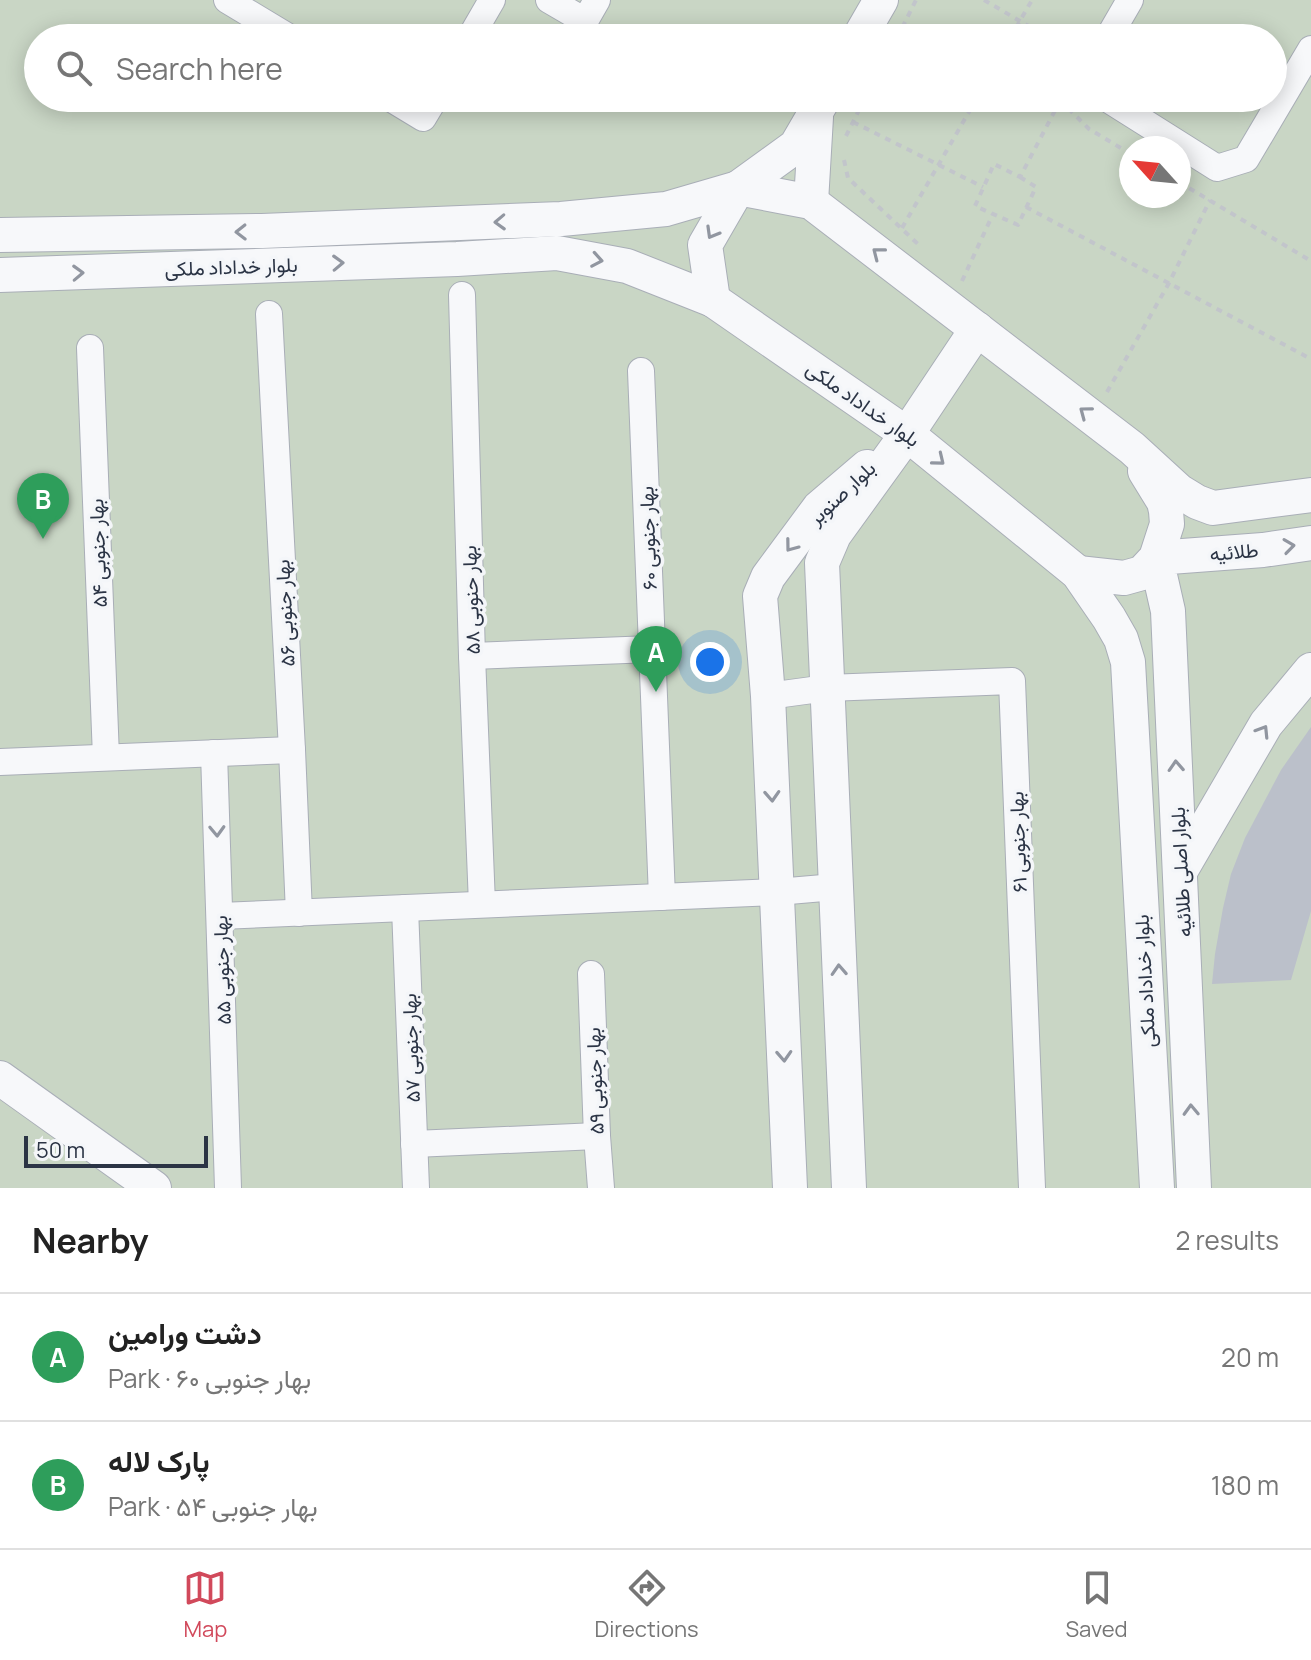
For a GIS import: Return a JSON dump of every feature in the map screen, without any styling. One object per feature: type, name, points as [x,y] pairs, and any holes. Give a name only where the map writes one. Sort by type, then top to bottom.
[{"type":"street","points":[[478,24],[492,0]]},
{"type":"street","points":[[549,0],[585,21],[597,0]]},
{"type":"street","points":[[867,24],[881,0]]},
{"type":"street","points":[[1116,24],[1130,0]]},
{"type":"street","points":[[230,1],[267,24]]},
{"type":"street","points":[[1287,90],[1311,49]]},
{"type":"street","points":[[713,300],[705,245],[738,188],[796,146],[816,112]]},
{"type":"street","points":[[811,202],[819,112]]},
{"type":"street","points":[[1128,112],[1217,168],[1246,159],[1274,112]]},
{"type":"street","name":"بلوار خداداد ملکی","points":[[0,235],[262,231],[561,219],[666,209],[738,188],[811,202],[1132,448],[1179,491],[1197,502],[1213,508],[1311,495]]},
{"type":"street","name":"بلوار خداداد ملکی","points":[[0,275],[557,253],[627,266],[713,300],[907,434],[1078,573],[1121,639],[1128,662],[1157,1188]]},
{"type":"street","name":"بهار حنوبی ۵۸","points":[[462,295],[482,904]]},
{"type":"street","name":"بهار جنوبی ۵۶","points":[[269,314],[299,913]]},
{"type":"street","points":[[907,434],[977,329]]},
{"type":"street","name":"بهار جنوبی ۵۴","points":[[90,348],[106,757]]},
{"type":"street","name":"بهار جنوبی ۶۰","points":[[641,371],[662,897]]},
{"type":"street","name":"بلوار صنوبر","points":[[849,1188],[822,563],[834,535],[907,434]]},
{"type":"street","name":"بلوار صنوبر","points":[[790,1188],[768,696],[760,596],[768,577],[819,508],[907,434]]},
{"type":"street","points":[[1078,573],[1124,578],[1142,573],[1156,558],[1167,524],[1166,511],[1164,502],[1132,448]]},
{"type":"street","name":"طلائیه","points":[[1156,558],[1311,543]]},
{"type":"street","name":"بلوار اصلی طلائیه","points":[[1156,558],[1168,611],[1194,1188]]},
{"type":"street","points":[[472,656],[652,649]]},
{"type":"street","points":[[1181,870],[1266,724],[1311,670]]},
{"type":"street","name":"بهار جنوبی ۶۱","points":[[827,688],[1012,681],[1032,1188]]},
{"type":"street","points":[[768,696],[827,688]]},
{"type":"street","points":[[0,762],[292,750]]},
{"type":"street","name":"بهار جنوبی ۵۵","points":[[214,753],[228,1188]]},
{"type":"street","points":[[220,916],[835,887]]},
{"type":"street","name":"بهار جنوبی ۵۷","points":[[405,908],[416,1188]]},
{"type":"street","name":"بهار جنوبی ۵۹","points":[[591,974],[601,1188]]},
{"type":"street","points":[[0,1078],[154,1188]]},
{"type":"street","points":[[414,1144],[597,1136]]},
{"type":"path","points":[[984,0],[1025,24]]},
{"type":"path","points":[[1018,24],[1032,0]]},
{"type":"path","points":[[858,112],[841,148],[848,178],[928,254]]},
{"type":"path","points":[[902,229],[969,112]]},
{"type":"path","points":[[1020,177],[1053,112]]},
{"type":"path","points":[[1073,112],[1089,129],[1119,147]]},
{"type":"path","points":[[853,122],[983,187]]},
{"type":"path","points":[[994,164],[1020,177],[1036,187],[1018,225],[975,206],[994,164]]},
{"type":"path","points":[[1191,189],[1311,261]]},
{"type":"path","points":[[1103,398],[1169,283],[1210,200]]},
{"type":"path","points":[[1026,207],[1311,359]]},
{"type":"path","points":[[962,281],[993,214]]},
{"type":"green space","points":[[0,0],[1311,0],[1311,1188],[0,1188]]},
{"type":"building","points":[[1311,727],[1311,911],[1291,980],[1212,984],[1231,874],[1245,838],[1281,770]]},
{"type":"place","name":"پارک لاله","points":[[43,539]]},
{"type":"place","name":"دشت ورامین","points":[[656,692]]}]
